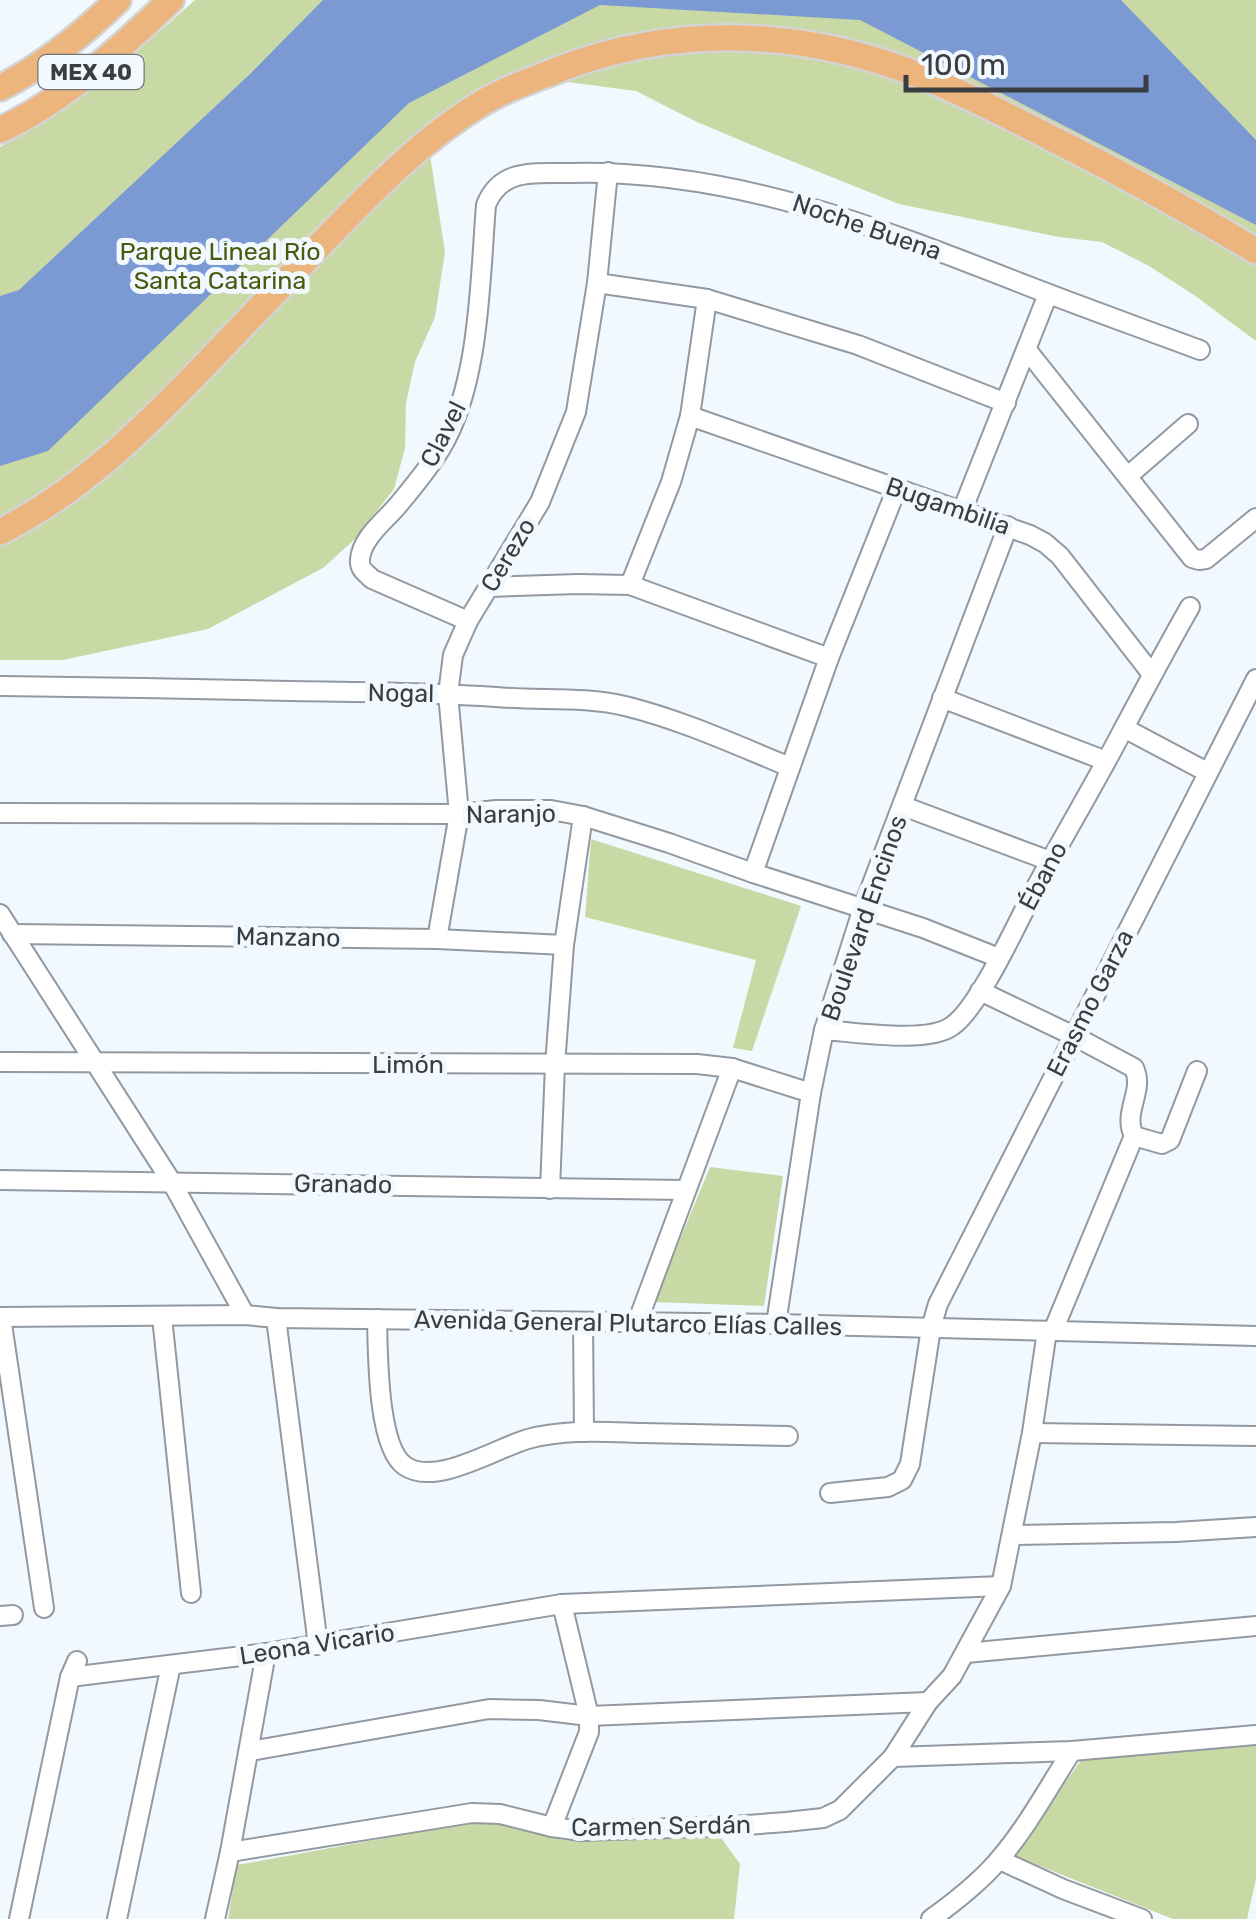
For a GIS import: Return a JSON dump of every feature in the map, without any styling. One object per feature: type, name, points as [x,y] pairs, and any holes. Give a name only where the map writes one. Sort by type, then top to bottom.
[{"type":"highway","name":"MEX 40","points":[[0,88],[80,36],[118,0]]},
{"type":"highway","name":"MEX 40","points":[[0,130],[92,71],[171,0]]},
{"type":"highway","points":[[0,532],[66,494],[112,457],[415,152],[479,104],[589,58],[668,40],[788,40],[852,53],[920,75],[1139,183],[1256,252]]},
{"type":"street","name":"Noche Buena","points":[[518,176],[608,172],[690,179],[778,198],[888,232],[1200,350]]},
{"type":"street","name":"Cerezo","points":[[437,939],[459,814],[448,694],[453,655],[468,620],[540,502],[576,412],[608,172]]},
{"type":"street","name":"Clavel","points":[[468,620],[372,579],[362,570],[360,561],[370,536],[428,468],[457,414],[473,346],[486,205],[500,183],[518,176]]},
{"type":"street","points":[[596,283],[706,298],[858,345],[1006,403]]},
{"type":"street","points":[[962,512],[1048,294]]},
{"type":"street","points":[[630,586],[671,482],[690,416],[706,298]]},
{"type":"street","points":[[1028,350],[1192,558],[1206,559],[1256,518]]},
{"type":"street","name":"Bugambilia","points":[[690,416],[1008,526],[1045,543],[1060,556],[1152,673]]},
{"type":"street","points":[[1128,476],[1188,424]]},
{"type":"street","points":[[752,874],[829,658],[897,488]]},
{"type":"street","name":"Boulevard Encinos","points":[[776,1324],[824,1030],[863,908],[1008,526]]},
{"type":"street","points":[[489,587],[630,586],[829,658]]},
{"type":"street","name":"Ébano","points":[[824,1030],[919,1036],[954,1026],[965,1014],[1190,607]]},
{"type":"street","name":"Erasmo Garza","points":[[830,1493],[888,1487],[906,1474],[930,1328],[947,1284],[1256,679]]},
{"type":"street","name":"Nogal","points":[[0,686],[564,698],[624,706],[724,740],[790,768]]},
{"type":"street","points":[[942,698],[1106,761]]},
{"type":"street","points":[[1124,728],[1207,772]]},
{"type":"street","points":[[903,806],[1050,861]]},
{"type":"street","name":"Naranjo","points":[[0,813],[459,814],[552,810],[651,836],[752,874],[923,928],[998,958]]},
{"type":"street","points":[[550,1189],[564,945],[583,816]]},
{"type":"street","points":[[0,914],[171,1181],[244,1315]]},
{"type":"street","name":"Manzano","points":[[12,934],[437,939],[564,945]]},
{"type":"street","points":[[980,991],[1134,1068],[1138,1077],[1128,1124],[1134,1136],[1162,1144],[1170,1140],[1198,1071]]},
{"type":"street","name":"Limón","points":[[0,1062],[697,1064],[732,1068],[811,1093]]},
{"type":"street","points":[[636,1323],[732,1068]]},
{"type":"street","name":"Carmen Serdán","points":[[230,1852],[472,1813],[500,1814],[581,1830],[694,1828],[823,1818],[840,1810],[893,1757],[928,1702],[952,1676],[1001,1586],[1050,1331],[1134,1136]]},
{"type":"street","name":"Granado","points":[[0,1180],[686,1190]]},
{"type":"street","name":"Avenida General Plutarco Elías Calles","points":[[0,1317],[244,1315],[1255,1334]]},
{"type":"street","points":[[0,1317],[44,1608]]},
{"type":"street","points":[[162,1318],[190,1593]]},
{"type":"street","points":[[276,1318],[318,1645]]},
{"type":"street","points":[[376,1319],[383,1415],[390,1443],[404,1466],[424,1472],[448,1470],[523,1440],[565,1432],[788,1436]]},
{"type":"street","points":[[583,1322],[584,1432]]},
{"type":"street","points":[[1032,1433],[1256,1436]]},
{"type":"street","points":[[1012,1536],[1256,1527]]},
{"type":"street","name":"Leona Vicario","points":[[16,1919],[74,1669],[171,1665],[266,1654],[562,1604],[1001,1586]]},
{"type":"street","points":[[552,1827],[587,1740],[589,1716],[562,1604]]},
{"type":"street","points":[[966,1653],[1256,1626]]},
{"type":"street","points":[[215,1919],[266,1654]]},
{"type":"street","points":[[117,1919],[171,1665]]},
{"type":"street","points":[[250,1751],[489,1709],[589,1716],[928,1702]]},
{"type":"street","points":[[893,1757],[1072,1751],[1256,1736]]},
{"type":"street","points":[[931,1919],[1000,1860],[1072,1751]]},
{"type":"street","points":[[1000,1860],[1142,1919]]},
{"type":"street","points":[[0,1909],[16,1919]]},
{"type":"green space","name":"Parque Lineal Río Santa Catarina","points":[[195,0],[1256,0],[1256,341],[1149,266],[1102,242],[899,204],[697,122],[636,91],[545,79],[492,93],[430,155],[445,252],[435,317],[415,362],[406,403],[405,448],[394,489],[355,539],[323,568],[208,629],[63,660],[0,660],[0,147],[50,119],[132,56]]},
{"type":"green space","points":[[591,839],[801,906],[752,1051],[733,1048],[756,960],[585,917]]},
{"type":"green space","points":[[710,1167],[783,1176],[764,1306],[654,1302]]},
{"type":"green space","points":[[1256,1744],[1256,1879],[1247,1919],[1173,1919],[1012,1855],[1085,1755]]},
{"type":"green space","points":[[483,1820],[563,1840],[716,1831],[740,1864],[734,1919],[228,1919],[237,1865]]},
{"type":"water","points":[[323,0],[1121,0],[1256,140],[1256,225],[860,20],[600,5],[409,103],[48,451],[0,466],[0,296],[19,290],[249,75]]}]
